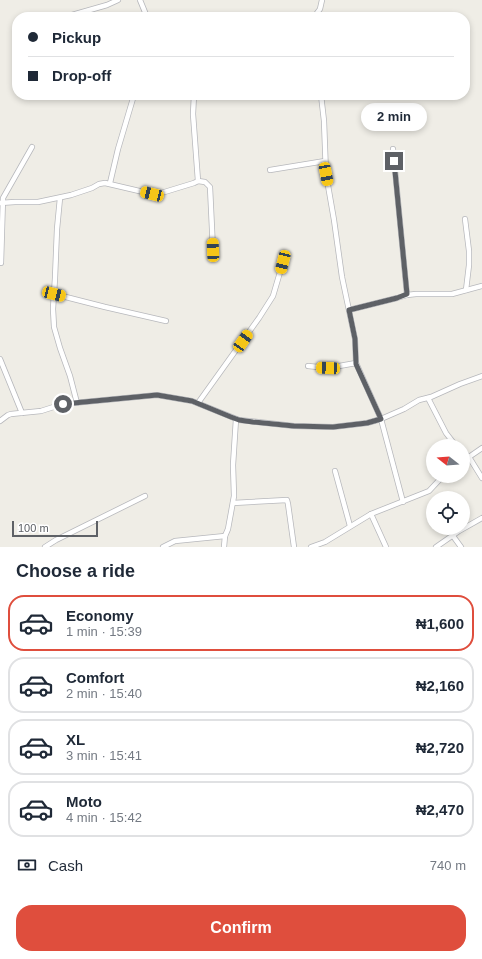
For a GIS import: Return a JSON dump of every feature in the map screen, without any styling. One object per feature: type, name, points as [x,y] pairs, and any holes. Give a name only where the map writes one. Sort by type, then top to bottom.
[{"type":"street","points":[[82,12],[107,5],[118,0]]},
{"type":"street","points":[[140,0],[145,12]]},
{"type":"street","points":[[318,12],[322,0]]},
{"type":"street","points":[[110,183],[133,100]]},
{"type":"street","points":[[194,100],[198,181]]},
{"type":"street","points":[[322,100],[326,174],[342,277],[355,339],[356,364],[381,419],[403,502]]},
{"type":"street","points":[[0,263],[1,203],[5,192],[32,147]]},
{"type":"street","points":[[393,149],[407,294]]},
{"type":"street","points":[[270,170],[325,161]]},
{"type":"street","points":[[1,203],[38,202],[60,198],[92,188],[99,184],[110,183],[152,194],[158,194],[198,181],[205,182],[210,187],[213,250]]},
{"type":"street","points":[[60,198],[53,309],[54,327],[77,403]]},
{"type":"street","points":[[465,219],[469,251],[466,290]]},
{"type":"street","points":[[198,403],[273,296],[283,262]]},
{"type":"street","points":[[349,310],[407,294],[452,294],[482,286]]},
{"type":"street","points":[[54,294],[166,321]]},
{"type":"street","points":[[0,359],[22,413]]},
{"type":"street","points":[[308,366],[328,368],[356,364]]},
{"type":"street","points":[[0,421],[8,415],[41,410],[63,404],[157,395],[192,401],[239,420],[294,426],[333,427],[367,423],[381,419],[404,409],[419,400],[428,398],[482,376]]},
{"type":"street","points":[[428,398],[451,439]]},
{"type":"street","points":[[224,547],[234,496],[233,465],[236,419]]},
{"type":"street","points":[[470,456],[482,448]]},
{"type":"street","points":[[470,459],[482,478]]},
{"type":"street","points":[[335,471],[350,526]]},
{"type":"street","points":[[311,547],[325,542],[371,514],[428,491],[437,483]]},
{"type":"street","points":[[45,547],[56,540],[145,496]]},
{"type":"street","points":[[233,503],[287,500],[294,547]]},
{"type":"street","points":[[371,514],[386,547]]},
{"type":"street","points":[[436,547],[459,531],[482,518]]},
{"type":"street","points":[[163,547],[175,541],[225,536]]},
{"type":"street","points":[[453,536],[461,547]]},
{"type":"street","points":[[325,542],[327,547]]},
{"type":"route","points":[[63,404],[157,395],[192,401],[239,420],[253,422],[294,426],[333,427],[367,423],[381,419],[356,364],[355,339],[349,310],[407,294],[394,161]]}]
